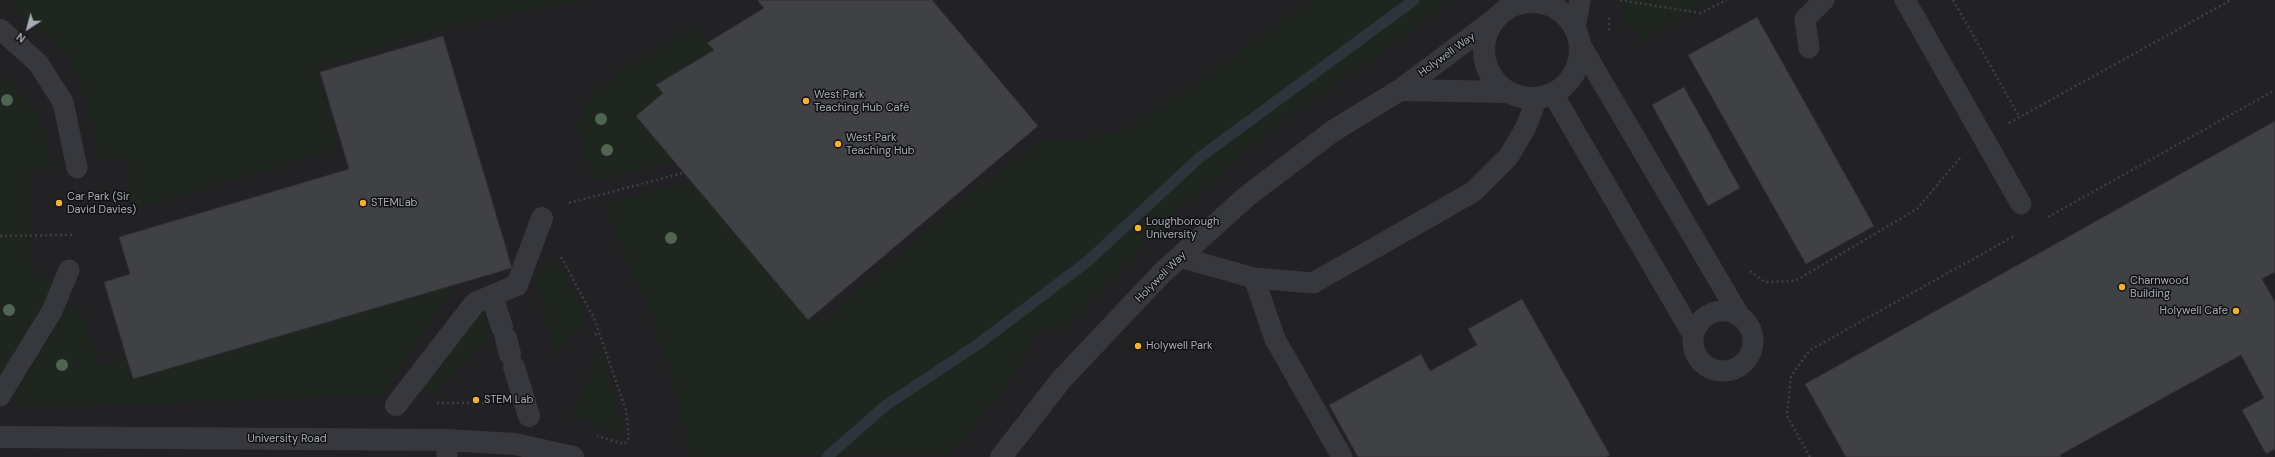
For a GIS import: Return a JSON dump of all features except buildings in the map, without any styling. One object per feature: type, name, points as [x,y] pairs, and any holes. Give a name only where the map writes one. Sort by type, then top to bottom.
[{"type":"street","points":[[1525,2],[1539,2],[1554,7],[1566,16],[1578,36],[1580,59],[1575,73],[1566,85],[1545,96],[1522,97],[1508,92],[1495,81],[1487,66],[1485,44],[1487,34],[1495,20],[1508,8],[1525,2]]},
{"type":"street","name":"Holywell Way","points":[[1004,455],[1061,380],[1179,257],[1246,197],[1333,131],[1400,90],[1495,20]]},
{"type":"street","name":"Holywell Way","points":[[1400,90],[1508,92]]},
{"type":"street","points":[[396,405],[474,303],[517,285],[542,218]]},
{"type":"street","points":[[492,296],[529,416]]},
{"type":"street","name":"University Road","points":[[0,437],[447,448],[515,444],[573,457]]},
{"type":"lane","points":[[1580,0],[1578,36],[1739,315]]},
{"type":"lane","points":[[1809,48],[1805,19],[1824,0]]},
{"type":"lane","points":[[1905,0],[2021,204]]},
{"type":"lane","points":[[0,29],[38,62],[63,102],[77,168]]},
{"type":"lane","points":[[1179,257],[1254,278],[1313,283],[1473,192],[1509,156],[1545,96],[1693,335]]},
{"type":"lane","points":[[0,396],[52,311],[70,270]]},
{"type":"lane","points":[[1254,278],[1275,339],[1342,457]]},
{"type":"lane","points":[[1720,310],[1739,315],[1747,321],[1752,330],[1754,342],[1752,353],[1745,362],[1735,369],[1724,372],[1713,370],[1703,364],[1696,355],[1693,344],[1693,335],[1697,326],[1711,313],[1720,310]]},
{"type":"path","points":[[1620,0],[1700,13],[1727,0]]},
{"type":"path","points":[[1953,0],[2020,118]]},
{"type":"path","points":[[1748,270],[1765,282],[1795,281],[1917,209],[1964,153],[1983,137],[2020,118],[2230,0]]},
{"type":"path","points":[[1609,15],[1609,38]]},
{"type":"path","points":[[2046,218],[2275,90]]},
{"type":"path","points":[[542,218],[570,203],[683,173]]},
{"type":"path","points":[[1810,457],[1787,416],[1791,376],[1810,350],[2018,234]]},
{"type":"path","points":[[0,236],[72,235]]},
{"type":"path","points":[[595,335],[599,332]]},
{"type":"shaded area","name":"Loughborough University","points":[[0,0],[2275,0],[2275,457],[0,457]]},
{"type":"shaded area","points":[[7,0],[578,1],[442,29],[316,69],[339,149],[132,210],[128,159],[98,160],[86,96],[65,51],[31,27]]},
{"type":"shaded area","points":[[1312,0],[1450,0],[1377,56],[1279,123],[1176,213],[1061,332],[1040,328],[1011,379],[950,455],[689,457],[681,414],[665,354],[646,301],[621,248],[606,203],[692,182],[808,320],[817,326],[952,209],[1014,160],[1042,141],[1085,139],[1128,128],[1219,68]]},
{"type":"shaded area","points":[[1626,0],[1709,0],[1642,42],[1622,14]]},
{"type":"shaded area","points":[[694,25],[714,50],[656,85],[663,93],[636,116],[675,162],[595,182],[585,157],[579,125],[587,100],[621,72]]},
{"type":"shaded area","points":[[0,75],[9,79],[38,114],[52,162],[59,164],[59,169],[27,170],[31,268],[53,284],[49,291],[51,294],[0,380]]},
{"type":"shaded area","points":[[556,259],[587,316],[557,357],[534,274]]},
{"type":"shaded area","points":[[458,284],[382,395],[28,408],[17,405],[12,400],[68,306],[76,306],[81,309],[99,365],[126,358],[132,380]]},
{"type":"shaded area","points":[[482,309],[492,335],[437,393],[411,392]]},
{"type":"shaded area","points":[[601,347],[624,435],[624,436],[572,416]]},
{"type":"waterway","points":[[827,457],[885,406],[977,345],[1088,261],[1199,158],[1414,0]]},
{"type":"place","name":"West Park Teaching Hub Café","points":[[806,101]]},
{"type":"place","name":"West Park Teaching Hub","points":[[838,144]]},
{"type":"place","name":"Car Park (Sir David Davies)","points":[[59,203]]},
{"type":"place","name":"STEMLab","points":[[363,203]]},
{"type":"place","name":"Loughborough University","points":[[1138,228]]},
{"type":"place","name":"Charnwood Building","points":[[2122,287]]},
{"type":"place","name":"Holywell Cafe","points":[[2236,311]]},
{"type":"place","name":"Holywell Park","points":[[1138,346]]},
{"type":"place","name":"STEM Lab","points":[[476,400]]}]
